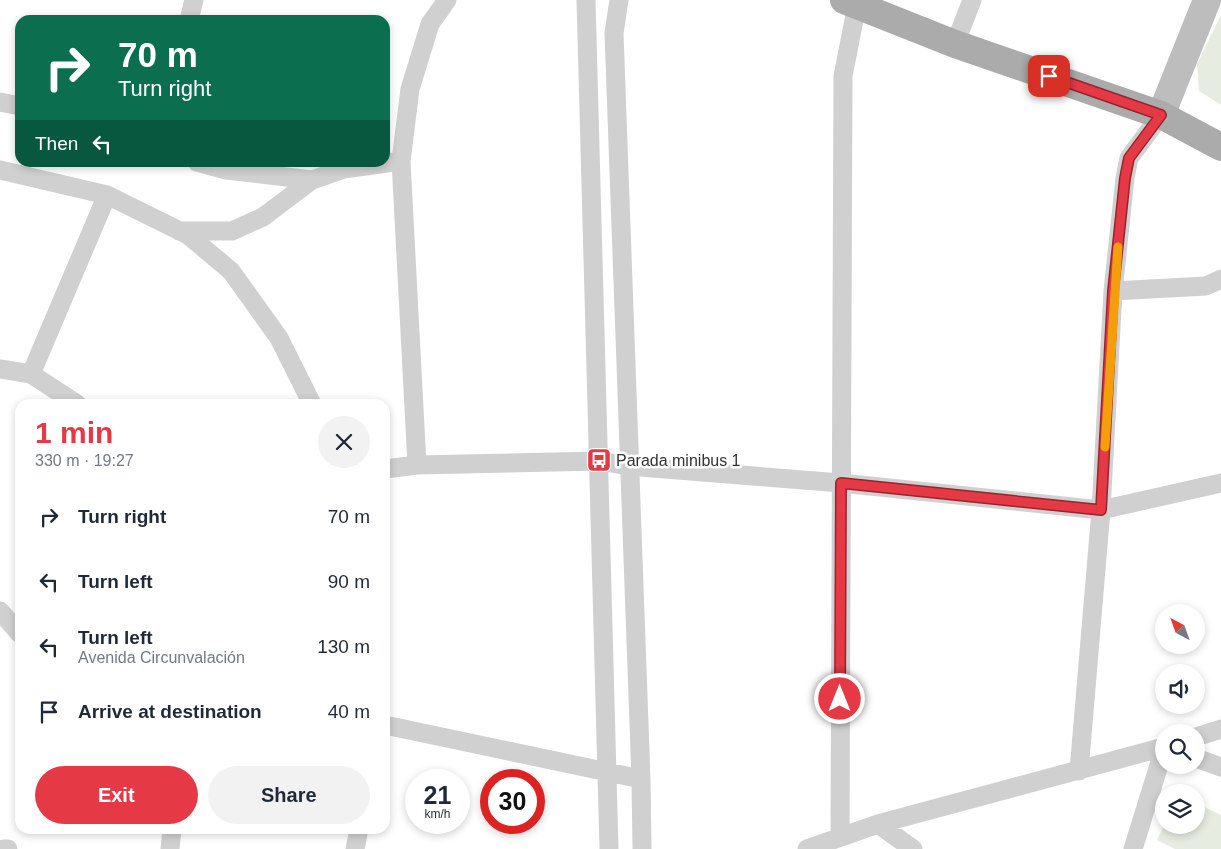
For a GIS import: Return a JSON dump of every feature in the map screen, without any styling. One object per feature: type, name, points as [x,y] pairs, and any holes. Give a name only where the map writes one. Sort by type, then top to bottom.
[{"type":"main road","points":[[850,2],[955,44],[1161,115],[1221,147]]},
{"type":"street","points":[[190,15],[194,0]]},
{"type":"street","points":[[418,465],[401,161],[410,89],[430,24],[447,0]]},
{"type":"street","points":[[586,0],[610,849]]},
{"type":"street","points":[[619,0],[614,33],[628,466],[642,779],[642,849]]},
{"type":"street","points":[[955,44],[972,0]]},
{"type":"street","points":[[1078,771],[1101,510],[1113,291],[1125,178],[1129,158],[1161,115],[1207,0]]},
{"type":"street","points":[[847,839],[841,483],[844,76],[850,2]]},
{"type":"street","points":[[0,102],[15,105]]},
{"type":"street","points":[[390,163],[401,161]]},
{"type":"street","points":[[215,167],[226,170],[312,180]]},
{"type":"street","points":[[178,231],[232,231],[263,217],[312,180],[344,169],[358,167]]},
{"type":"street","points":[[0,170],[107,195],[188,235],[230,271],[279,338],[310,399]]},
{"type":"street","points":[[31,374],[107,195]]},
{"type":"street","points":[[1113,291],[1206,286],[1221,279]]},
{"type":"street","points":[[0,370],[31,374],[69,399]]},
{"type":"street","points":[[390,468],[418,465],[600,461],[628,466],[841,483],[1101,510],[1221,483]]},
{"type":"street","points":[[0,611],[15,628]]},
{"type":"street","points":[[390,726],[642,779]]},
{"type":"street","points":[[1205,734],[1221,729]]},
{"type":"street","points":[[807,849],[847,839],[878,824],[1155,750]]},
{"type":"street","points":[[1205,761],[1221,767]]},
{"type":"street","points":[[1133,849],[1156,774]]},
{"type":"street","points":[[878,824],[913,849]]},
{"type":"street","points":[[170,849],[172,834]]},
{"type":"street","points":[[355,849],[358,834]]},
{"type":"shaded area","points":[[1221,15],[1221,105],[1199,91],[1197,64]]},
{"type":"shaded area","points":[[1205,807],[1221,815],[1221,849],[1175,849],[1157,840],[1160,834],[1205,834]]},
{"type":"slow traffic","points":[[1105,447],[1113,291],[1118,247]]},
{"type":"place","name":"Parada minibus 1","points":[[599,460]]},
{"type":"route","points":[[840,699],[841,483],[1101,510],[1113,291],[1125,178],[1129,158],[1161,115],[1049,76]]}]
